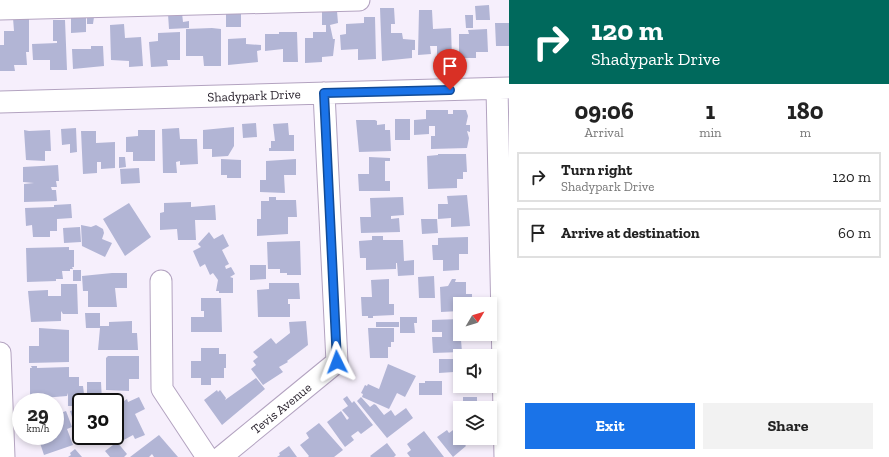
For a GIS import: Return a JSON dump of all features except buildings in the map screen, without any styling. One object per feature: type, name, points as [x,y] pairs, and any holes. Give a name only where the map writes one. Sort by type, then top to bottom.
[{"type":"street","points":[[0,9],[359,0]]},
{"type":"street","points":[[503,89],[505,457]]},
{"type":"street","name":"Shadypark Drive","points":[[0,102],[503,89]]},
{"type":"street","name":"Tevis Avenue","points":[[220,457],[337,362],[324,93]]},
{"type":"street","points":[[161,281],[162,389],[207,457]]},
{"type":"street","points":[[0,353],[4,457]]},
{"type":"route","points":[[337,362],[324,93],[450,90]]}]
